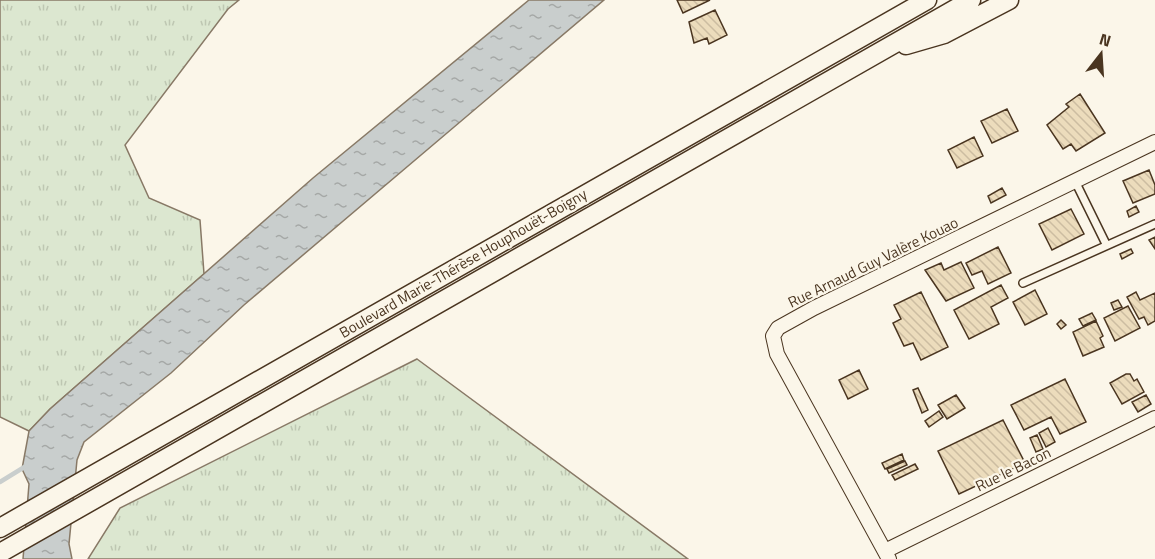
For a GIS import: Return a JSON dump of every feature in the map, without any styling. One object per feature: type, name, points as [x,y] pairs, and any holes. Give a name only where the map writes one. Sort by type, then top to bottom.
[{"type":"main road","name":"Boulevard Marie-Thérèse Houphouët-Boigny","points":[[0,528],[927,0]]},
{"type":"main road","name":"Boulevard Marie-Thérèse Houphouët-Boigny","points":[[5,550],[970,0]]},
{"type":"main road","points":[[878,52],[944,34],[1010,0]]},
{"type":"street","name":"Rue Arnaud Guy Valère Kouao","points":[[887,555],[777,354],[773,336],[778,328],[814,308],[1155,142]]},
{"type":"street","name":"Rue le Bacon","points":[[887,555],[1155,418]]},
{"type":"lane","points":[[1075,181],[1106,244]]},
{"type":"lane","points":[[1023,283],[1155,224]]},
{"type":"green space","points":[[0,0],[239,0],[228,9],[125,145],[149,198],[200,220],[204,274],[50,409],[29,431],[0,417]]},
{"type":"green space","points":[[417,359],[688,559],[88,559],[120,508]]},
{"type":"water","points":[[529,0],[604,0],[244,305],[171,373],[84,442],[77,460],[69,544],[72,559],[23,559],[29,484],[22,469],[29,431],[50,409],[313,178]]},
{"type":"building","points":[[677,0],[710,0],[683,13]]},
{"type":"building","points":[[715,10],[727,35],[709,44],[707,38],[694,43],[689,22]]},
{"type":"building","points":[[1080,94],[1105,133],[1076,151],[1071,144],[1063,149],[1047,125],[1069,107],[1066,104]]},
{"type":"building","points":[[1007,109],[1018,131],[992,143],[981,121]]},
{"type":"building","points":[[974,137],[983,156],[957,168],[948,150]]},
{"type":"building","points":[[1149,170],[1155,185],[1155,194],[1133,203],[1123,181]]},
{"type":"building","points":[[1002,188],[1006,195],[991,203],[988,196]]},
{"type":"building","points":[[1136,206],[1139,212],[1129,217],[1127,211]]},
{"type":"building","points":[[1071,209],[1084,234],[1052,250],[1039,224]]},
{"type":"building","points":[[1155,237],[1155,249],[1149,240]]},
{"type":"building","points":[[998,247],[1011,273],[988,284],[982,271],[972,275],[966,263]]},
{"type":"building","points":[[1131,249],[1133,253],[1122,259],[1120,254]]},
{"type":"building","points":[[961,262],[974,288],[946,301],[925,270],[941,263],[944,270]]},
{"type":"building","points":[[1001,285],[1008,298],[991,307],[999,324],[969,339],[954,310]]},
{"type":"building","points":[[1035,290],[1047,314],[1025,325],[1013,302]]},
{"type":"building","points":[[921,292],[948,347],[921,360],[913,343],[904,346],[893,323],[901,319],[894,305]]},
{"type":"building","points":[[1136,292],[1140,300],[1155,293],[1155,321],[1148,325],[1144,317],[1139,319],[1127,297]]},
{"type":"building","points":[[1118,300],[1122,307],[1114,310],[1111,303]]},
{"type":"building","points":[[1128,306],[1140,328],[1115,341],[1104,318]]},
{"type":"building","points":[[1092,313],[1096,320],[1083,326],[1079,319]]},
{"type":"building","points":[[1061,320],[1066,325],[1061,329],[1057,324]]},
{"type":"building","points":[[1096,321],[1103,336],[1100,338],[1104,347],[1083,356],[1073,332]]},
{"type":"building","points":[[859,370],[868,389],[848,399],[839,380]]},
{"type":"building","points":[[1130,374],[1134,381],[1137,379],[1144,392],[1122,404],[1110,383]]},
{"type":"building","points":[[1065,379],[1086,422],[1060,434],[1051,417],[1024,430],[1011,405]]},
{"type":"building","points":[[918,388],[928,410],[922,413],[913,390]]},
{"type":"building","points":[[956,395],[965,408],[947,419],[938,405]]},
{"type":"building","points":[[1146,395],[1151,404],[1138,412],[1132,402]]},
{"type":"building","points":[[939,411],[943,417],[929,427],[925,421]]},
{"type":"building","points":[[1003,420],[1025,463],[959,494],[938,451]]},
{"type":"building","points":[[1048,428],[1055,442],[1046,447],[1039,433]]},
{"type":"building","points":[[1037,435],[1043,449],[1036,452],[1030,438]]},
{"type":"building","points":[[902,454],[904,460],[885,469],[882,463]]},
{"type":"building","points":[[905,461],[907,465],[889,473],[887,469]]},
{"type":"building","points":[[915,464],[918,469],[895,480],[892,475]]},
{"type":"waterway","points":[[0,482],[26,466]]}]
